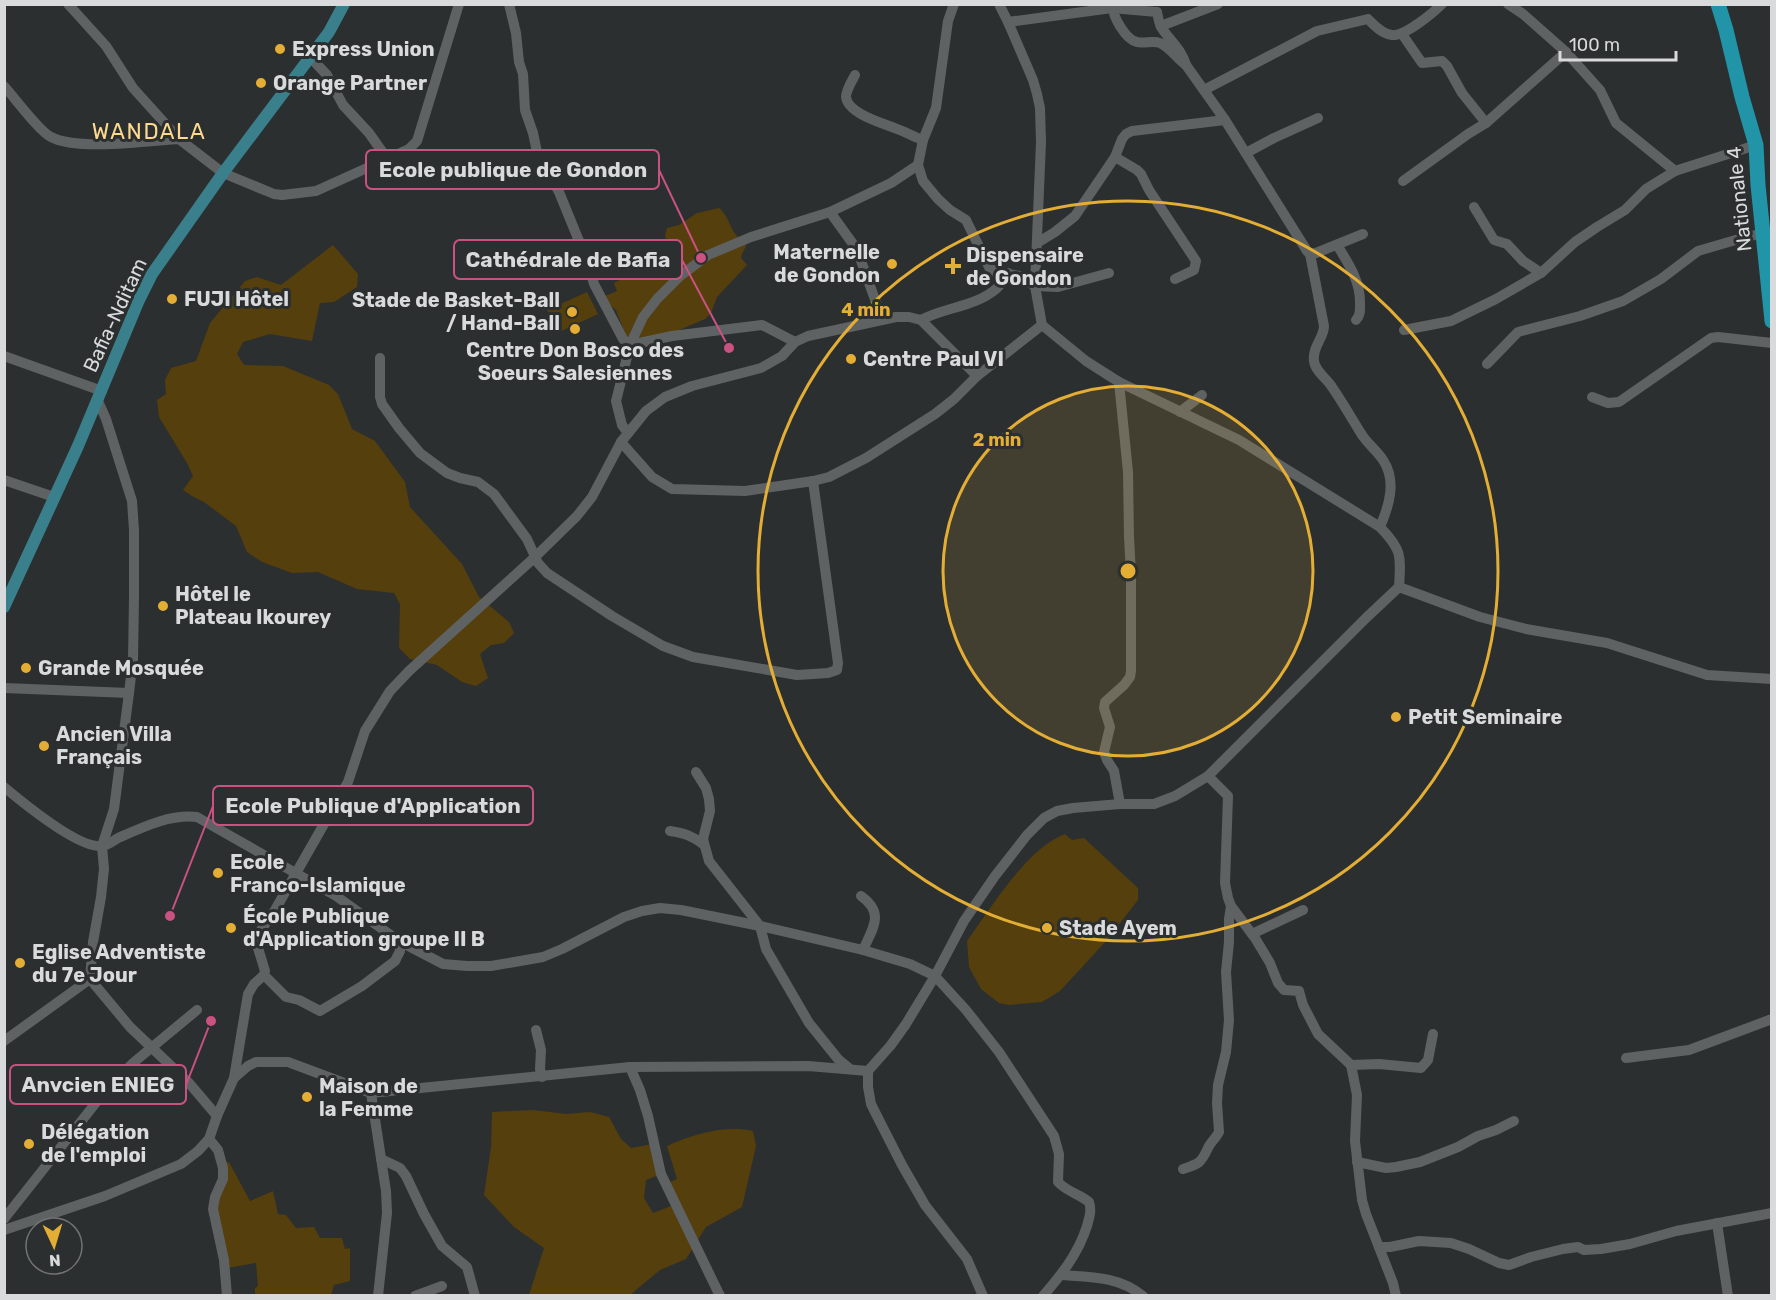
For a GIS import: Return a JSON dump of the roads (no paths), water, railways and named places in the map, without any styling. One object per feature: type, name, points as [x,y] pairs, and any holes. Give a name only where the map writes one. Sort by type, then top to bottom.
[{"type":"highway","name":"Nationale 4","points":[[1718,4],[1756,145],[1772,321]]},
{"type":"main road","name":"Bafia-Nditam","points":[[4,607],[100,396],[152,274],[223,173],[329,32],[344,4]]},
{"type":"street","points":[[68,4],[106,46],[133,88],[179,139],[223,173],[274,194],[282,195],[316,191],[388,160],[409,149],[417,141],[459,4]]},
{"type":"street","points":[[509,4],[523,74],[525,110],[537,152],[565,205],[594,284],[623,339],[630,345]]},
{"type":"street","points":[[954,4],[948,21],[936,108],[923,140],[918,165],[923,181],[950,210],[966,220],[989,267],[994,272],[1019,276],[1035,286],[1058,287],[1109,273]]},
{"type":"street","points":[[982,1296],[967,1259],[925,1205],[878,1118],[871,1104],[868,1071],[906,1024],[964,921],[1027,835],[1044,818],[1057,811],[1073,808],[1154,804],[1175,796],[1208,776],[1399,587],[1401,564],[1395,543],[1380,527],[1239,440],[1119,382],[1086,361],[1042,325],[1035,286],[1041,142],[1040,108],[1033,80],[999,4]]},
{"type":"street","points":[[1161,26],[1218,4]]},
{"type":"street","points":[[1204,90],[1317,31],[1368,19],[1391,35],[1402,34],[1442,4]]},
{"type":"street","points":[[1508,4],[1523,14],[1566,52],[1600,90],[1616,123],[1675,171]]},
{"type":"street","points":[[1008,22],[1112,6],[1156,8],[1161,26],[1177,45],[1186,65],[1225,120],[1310,254],[1324,326],[1314,361],[1361,433],[1386,465],[1390,475],[1390,496],[1380,527]]},
{"type":"street","points":[[1112,6],[1128,38],[1140,43],[1148,41],[1161,43],[1186,65]]},
{"type":"street","points":[[1402,34],[1422,63],[1442,61],[1448,66],[1462,93],[1486,123]]},
{"type":"street","points":[[1402,181],[1486,123],[1566,52]]},
{"type":"street","points":[[310,57],[327,75],[343,105],[369,133],[388,160]]},
{"type":"street","points":[[855,75],[847,92],[847,100],[851,106],[859,113],[879,123],[923,140]]},
{"type":"street","points":[[4,86],[48,136],[59,141],[95,145],[179,139]]},
{"type":"street","points":[[1246,153],[1318,118]]},
{"type":"street","points":[[1037,243],[1075,216],[1115,157],[1126,134],[1132,131],[1225,120]]},
{"type":"street","points":[[1404,330],[1451,321],[1496,299],[1541,273],[1575,242],[1625,210],[1646,189],[1675,171],[1756,145]]},
{"type":"street","points":[[1115,157],[1141,174],[1196,261],[1194,270],[1175,279]]},
{"type":"street","points":[[918,165],[891,183],[830,212],[750,237],[708,255],[680,276],[657,299],[643,317],[630,345],[616,401],[625,437],[652,477],[672,489],[745,491],[813,482],[829,477],[877,451],[935,414],[977,376],[1042,325]]},
{"type":"street","points":[[1474,207],[1494,240],[1507,244],[1523,261],[1541,273]]},
{"type":"street","points":[[830,212],[861,258],[882,319]]},
{"type":"street","points":[[1487,364],[1518,332],[1580,316],[1623,301],[1661,279],[1698,252],[1764,233]]},
{"type":"street","points":[[1310,254],[1363,234]]},
{"type":"street","points":[[1336,245],[1358,284],[1360,313],[1356,320]]},
{"type":"street","points":[[921,320],[967,304],[997,289],[1008,273]]},
{"type":"street","points":[[4,1230],[94,1200],[181,1164],[209,1139],[234,1078],[248,994],[265,971],[257,936],[275,910],[348,782],[365,731],[390,691],[409,671],[577,516],[592,497],[625,437],[646,411],[665,397],[692,386],[761,368],[782,356],[795,342],[808,336],[882,319],[909,316],[921,320],[977,376]]},
{"type":"street","points":[[630,345],[672,336],[762,324],[795,342]]},
{"type":"street","points":[[1592,398],[1608,403],[1619,402],[1711,338],[1772,344]]},
{"type":"street","points":[[4,356],[100,396],[132,501],[134,530],[133,660],[114,809],[102,846],[104,869],[90,979],[130,1027],[189,1083],[217,1116]]},
{"type":"street","points":[[380,358],[382,404],[420,453],[447,473],[478,482],[494,494],[527,539],[534,558],[548,573],[612,616],[663,646],[693,657],[797,675],[828,673],[837,670],[838,663],[813,482]]},
{"type":"street","points":[[1119,382],[1128,471],[1131,671],[1124,685],[1105,702],[1104,708],[1110,727],[1104,747],[1107,760],[1114,771],[1120,804]]},
{"type":"street","points":[[1180,412],[1202,395]]},
{"type":"street","points":[[4,480],[54,497]]},
{"type":"street","points":[[1399,587],[1480,616],[1526,629],[1607,643],[1707,675],[1772,679]]},
{"type":"street","points":[[4,688],[129,693]]},
{"type":"street","points":[[696,772],[706,788],[710,805],[703,839],[709,861],[760,926],[766,949],[809,1023],[838,1059],[849,1068]]},
{"type":"street","points":[[1208,776],[1228,796],[1225,883],[1231,906],[1270,963],[1278,983],[1284,990],[1299,991],[1303,1005],[1318,1034],[1351,1065],[1357,1095],[1355,1141],[1357,1162],[1366,1214],[1396,1296]]},
{"type":"street","points":[[4,787],[71,836],[87,844],[102,846],[155,823],[178,817],[197,817],[336,896],[399,940],[443,964],[491,966],[543,957],[562,950],[624,917],[660,908],[760,926],[863,950],[910,964],[935,976],[990,1040],[1054,1136],[1059,1154],[1060,1185],[1089,1202],[1090,1213],[1076,1253],[1042,1296]]},
{"type":"street","points":[[670,831],[683,832],[704,845]]},
{"type":"street","points":[[861,896],[876,914],[876,921],[863,950]]},
{"type":"street","points":[[1183,1169],[1197,1165],[1204,1158],[1208,1147],[1219,1132],[1218,1085],[1226,1052],[1229,1020],[1226,972],[1231,906]]},
{"type":"street","points":[[1252,934],[1303,910]]},
{"type":"street","points":[[264,975],[286,996],[320,1011],[362,986],[395,961],[400,951],[399,940]]},
{"type":"street","points":[[4,1041],[90,979]]},
{"type":"street","points":[[4,1219],[120,1075],[196,1010]]},
{"type":"street","points":[[1626,1058],[1689,1050],[1772,1019]]},
{"type":"street","points":[[536,1030],[541,1050],[542,1077]]},
{"type":"street","points":[[1351,1065],[1379,1064],[1421,1068],[1428,1060],[1433,1034]]},
{"type":"street","points":[[234,1078],[256,1062],[288,1062],[371,1093],[630,1067],[808,1066],[868,1071]]},
{"type":"street","points":[[630,1067],[648,1116],[661,1174],[720,1296]]},
{"type":"street","points":[[371,1093],[386,1191],[387,1213],[378,1296]]},
{"type":"street","points":[[1357,1162],[1386,1168],[1420,1162],[1514,1121]]},
{"type":"street","points":[[209,1139],[218,1150],[223,1168],[223,1179],[215,1197],[213,1209],[224,1260],[227,1296]]},
{"type":"street","points":[[381,1159],[400,1168],[406,1176],[442,1246],[467,1267],[475,1296]]},
{"type":"street","points":[[1379,1247],[1419,1241],[1451,1243],[1509,1265],[1563,1249],[1578,1247],[1584,1250],[1601,1249],[1630,1244],[1676,1231],[1772,1213]]},
{"type":"street","points":[[1717,1223],[1728,1296]]},
{"type":"street","points":[[1060,1275],[1109,1279],[1134,1288],[1143,1296]]},
{"type":"street","points":[[415,1296],[442,1286]]},
{"type":"place","name":"Express Union","points":[[280,49]]},
{"type":"place","name":"Orange Partner","points":[[261,83]]},
{"type":"place","name":"Ecole publique de Gondon","points":[[701,258]]},
{"type":"place","name":"Maternelle de Gondon","points":[[892,264]]},
{"type":"place","name":"Dispensaire de Gondon","points":[[953,266]]},
{"type":"place","name":"FUJI Hôtel","points":[[172,299]]},
{"type":"place","name":"Stade de Basket-Ball / Hand-Ball","points":[[572,312]]},
{"type":"place","name":"Centre Don Bosco des Soeurs Salesiennes","points":[[575,329]]},
{"type":"place","name":"Cathédrale de Bafia","points":[[729,348]]},
{"type":"place","name":"Centre Paul VI","points":[[851,359]]},
{"type":"place","name":"Hôtel le Plateau Ikourey","points":[[163,606]]},
{"type":"place","name":"Grande Mosquée","points":[[26,668]]},
{"type":"place","name":"Petit Seminaire","points":[[1396,717]]},
{"type":"place","name":"Ancien Villa Français","points":[[44,746]]},
{"type":"place","name":"Ecole Franco-Islamique","points":[[218,873]]},
{"type":"place","name":"Ecole Publique d'Application","points":[[170,916]]},
{"type":"place","name":"École Publique d'Application groupe II B","points":[[231,928]]},
{"type":"place","name":"Stade Ayem","points":[[1047,928]]},
{"type":"place","name":"Eglise Adventiste du 7e Jour","points":[[20,963]]},
{"type":"place","name":"Anvcien ENIEG","points":[[211,1021]]},
{"type":"place","name":"Maison de la Femme","points":[[307,1097]]},
{"type":"place","name":"Délégation de l'emploi","points":[[29,1144]]},
{"type":"district","name":"WANDALA","points":[[149,131]]}]
